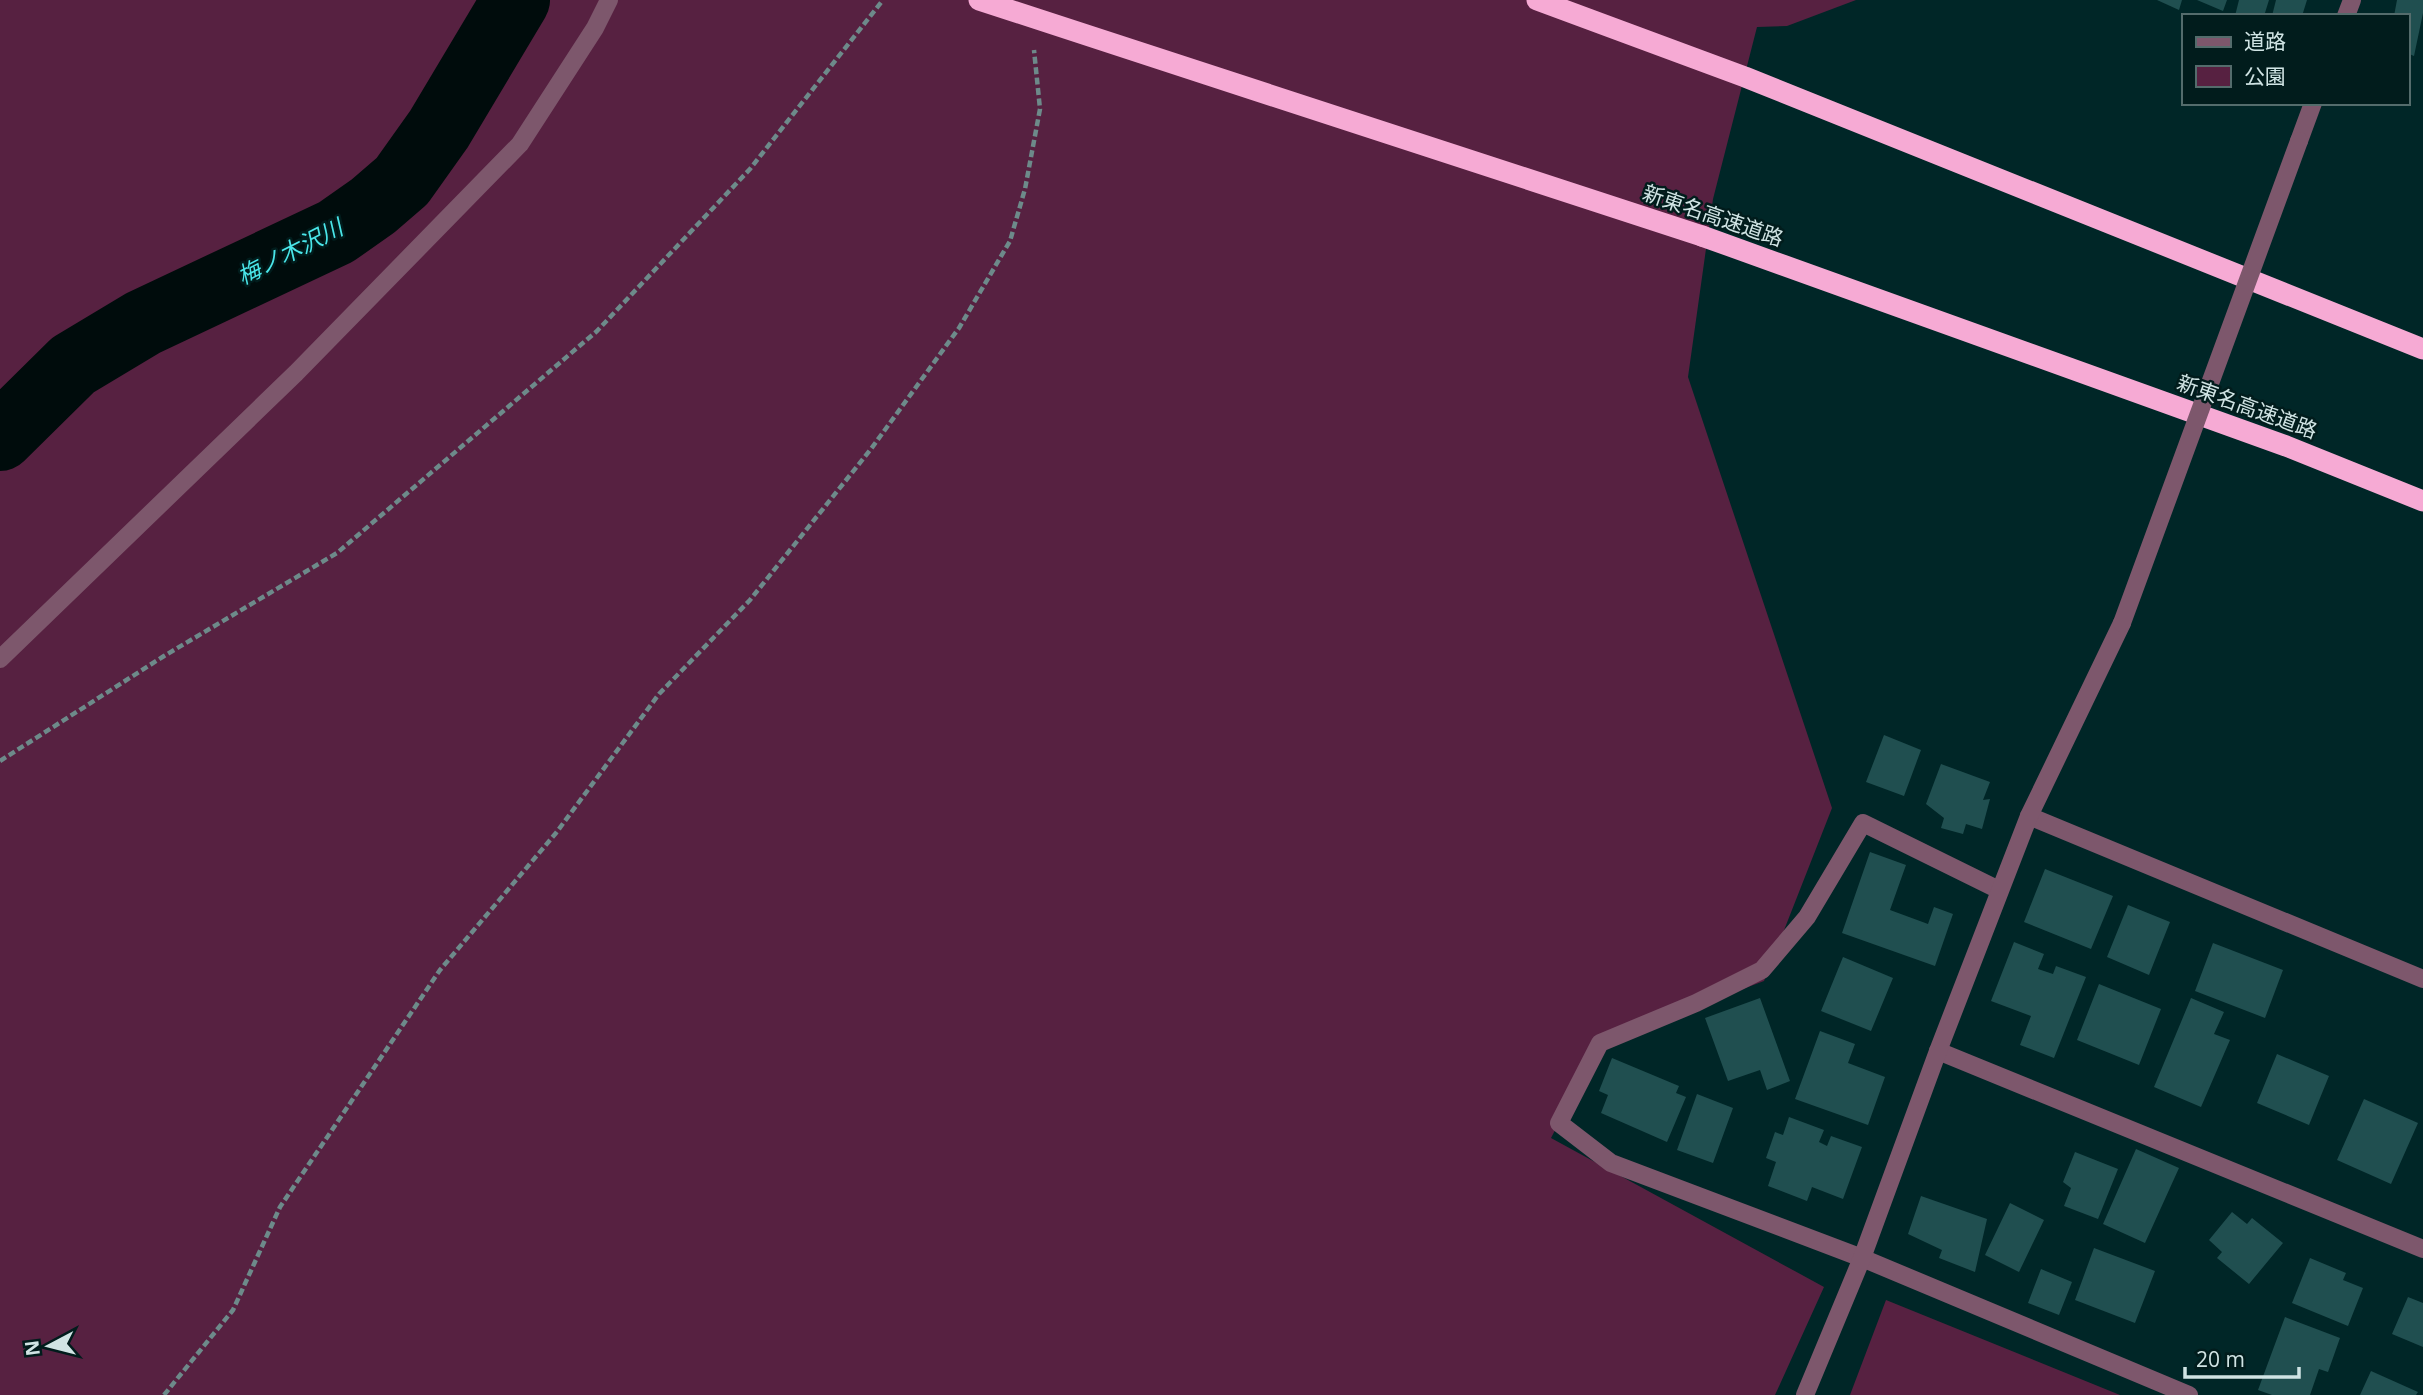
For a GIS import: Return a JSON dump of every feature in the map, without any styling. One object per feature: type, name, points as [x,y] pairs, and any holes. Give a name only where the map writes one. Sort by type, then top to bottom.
[{"type":"highway","name":"新東名高速道路","points":[[979,0],[1702,236],[2286,446],[2423,501]]},
{"type":"highway","points":[[1537,0],[1745,78],[2423,349]]},
{"type":"street","points":[[0,659],[296,373],[520,144],[595,28],[609,0]]},
{"type":"street","points":[[1805,1395],[1862,1258],[1937,1051],[2029,816],[2122,624],[2312,105]]},
{"type":"street","points":[[2029,816],[2423,979]]},
{"type":"street","points":[[1999,890],[1863,823],[1807,917],[1762,970],[1696,1003],[1600,1043],[1559,1123],[1611,1163],[1862,1258],[2189,1395]]},
{"type":"street","points":[[1937,1051],[2423,1249]]},
{"type":"path","points":[[0,761],[164,656],[337,553],[597,331],[750,169],[883,0]]},
{"type":"path","points":[[164,1395],[233,1310],[280,1207],[440,970],[556,832],[659,694],[759,590],[871,449],[959,328],[1010,241],[1025,189],[1040,109],[1033,41]]},
{"type":"green space","points":[[0,0],[1856,0],[1787,26],[1757,27],[1713,199],[1688,377],[1832,808],[1764,981],[1600,1043],[1551,1138],[1824,1287],[1775,1395],[0,1395]]},
{"type":"green space","points":[[1886,1300],[2120,1395],[1850,1395]]},
{"type":"building","points":[[2157,0],[2182,0],[2179,10]]},
{"type":"building","points":[[2197,0],[2227,0],[2223,11]]},
{"type":"building","points":[[2239,0],[2269,0],[2265,14],[2236,14]]},
{"type":"building","points":[[2276,0],[2307,0],[2303,14],[2272,14]]},
{"type":"building","points":[[2397,0],[2423,0],[2414,56],[2409,54],[2409,14],[2394,14]]},
{"type":"building","points":[[1884,735],[1921,750],[1904,796],[1866,782]]},
{"type":"building","points":[[1941,764],[1990,782],[1983,800],[1990,799],[1982,829],[1966,824],[1963,834],[1941,828],[1944,818],[1926,804]]},
{"type":"building","points":[[1870,852],[1906,865],[1890,910],[1928,924],[1934,907],[1953,914],[1935,966],[1842,933]]},
{"type":"building","points":[[2045,869],[2113,896],[2091,949],[2024,922]]},
{"type":"building","points":[[2128,905],[2170,922],[2149,975],[2107,957]]},
{"type":"building","points":[[2014,942],[2044,954],[2038,969],[2053,974],[2056,966],[2086,977],[2054,1058],[2020,1045],[2031,1016],[1991,1001]]},
{"type":"building","points":[[2213,943],[2283,970],[2265,1018],[2195,991]]},
{"type":"building","points":[[1843,957],[1893,978],[1871,1031],[1821,1011]]},
{"type":"building","points":[[2099,984],[2161,1009],[2139,1065],[2077,1040]]},
{"type":"building","points":[[1760,998],[1790,1081],[1767,1090],[1760,1070],[1728,1081],[1705,1018]]},
{"type":"building","points":[[2191,998],[2224,1012],[2214,1034],[2230,1040],[2201,1107],[2154,1087]]},
{"type":"building","points":[[1820,1031],[1855,1044],[1848,1063],[1885,1077],[1868,1125],[1795,1099]]},
{"type":"building","points":[[2277,1054],[2329,1076],[2309,1125],[2257,1103]]},
{"type":"building","points":[[1612,1058],[1679,1086],[1676,1093],[1686,1097],[1667,1142],[1601,1113],[1608,1095],[1599,1091]]},
{"type":"building","points":[[1697,1094],[1733,1108],[1713,1163],[1677,1150]]},
{"type":"building","points":[[2364,1099],[2418,1123],[2391,1184],[2337,1160]]},
{"type":"building","points":[[1789,1117],[1824,1130],[1819,1142],[1827,1146],[1831,1136],[1862,1147],[1843,1199],[1812,1187],[1807,1201],[1768,1186],[1776,1162],[1766,1158],[1775,1132],[1783,1135]]},
{"type":"building","points":[[2136,1149],[2179,1168],[2145,1243],[2103,1224]]},
{"type":"building","points":[[2075,1152],[2118,1169],[2098,1219],[2064,1206],[2071,1188],[2063,1182]]},
{"type":"building","points":[[1921,1196],[1987,1219],[1975,1272],[1939,1258],[1942,1250],[1908,1234]]},
{"type":"building","points":[[2010,1203],[2044,1220],[2019,1272],[1985,1255]]},
{"type":"building","points":[[2232,1212],[2247,1224],[2252,1218],[2283,1243],[2249,1284],[2217,1258],[2222,1252],[2209,1240]]},
{"type":"building","points":[[2094,1248],[2155,1271],[2135,1323],[2075,1300]]},
{"type":"building","points":[[2310,1258],[2346,1273],[2343,1280],[2363,1288],[2348,1326],[2292,1303]]},
{"type":"building","points":[[2041,1269],[2072,1282],[2059,1315],[2028,1303]]},
{"type":"building","points":[[2408,1297],[2423,1303],[2423,1347],[2392,1334]]},
{"type":"building","points":[[2285,1317],[2340,1338],[2328,1372],[2319,1369],[2310,1395],[2272,1395],[2258,1390]]},
{"type":"building","points":[[2371,1371],[2418,1392],[2416,1395],[2360,1395]]},
{"type":"waterway","name":"梅ノ木沢川","points":[[0,437],[73,365],[143,323],[336,232],[373,206],[402,181],[439,129],[516,0]]}]
